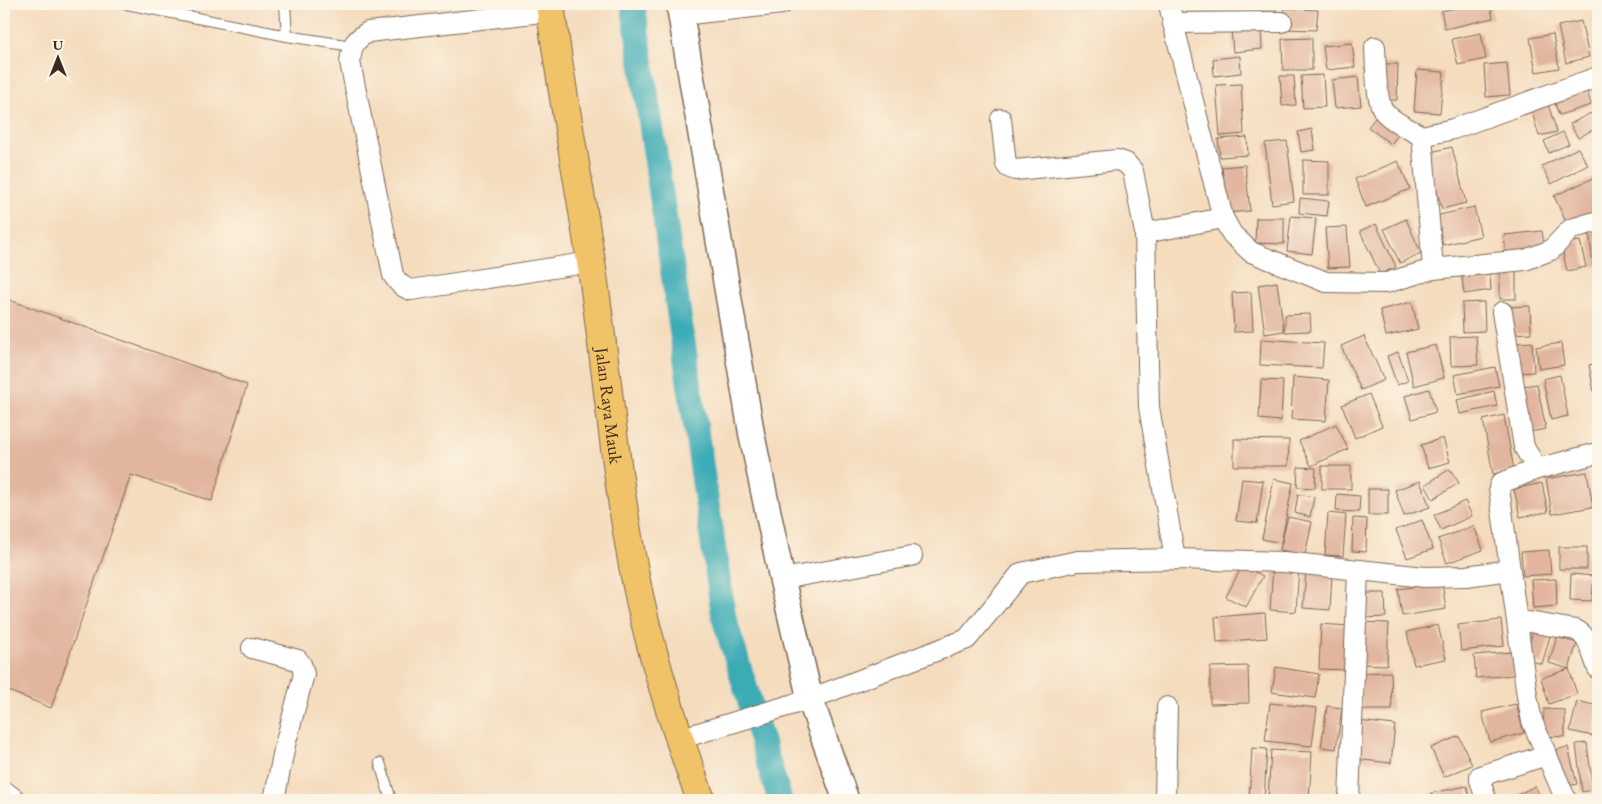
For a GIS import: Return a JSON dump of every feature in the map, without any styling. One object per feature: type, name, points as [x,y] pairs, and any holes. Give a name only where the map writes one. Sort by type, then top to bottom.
[{"type":"main road","name":"Jalan Raya Mauk","points":[[550,7],[591,262],[626,526],[658,671],[689,736],[701,800]]},
{"type":"street","points":[[782,4],[680,9],[752,436],[782,579],[803,700],[846,800]]},
{"type":"street","points":[[550,7],[368,32],[352,46],[350,62],[393,275],[403,287],[411,290],[591,262]]},
{"type":"street","points":[[1282,22],[1171,13],[1223,218],[1232,234],[1251,252],[1326,282],[1386,283],[1434,270],[1525,260],[1551,250],[1571,229],[1598,221]]},
{"type":"street","points":[[1375,47],[1380,100],[1384,111],[1395,121],[1422,136],[1453,129],[1542,96],[1597,83]]},
{"type":"street","points":[[1002,119],[1006,164],[1011,169],[1117,160],[1126,163],[1133,171],[1145,233],[1149,407],[1175,559]]},
{"type":"street","points":[[1422,136],[1434,270]]},
{"type":"street","points":[[1145,233],[1223,218]]},
{"type":"street","points":[[1502,312],[1524,447],[1537,469]]},
{"type":"street","points":[[1566,800],[1532,720],[1499,488],[1502,483],[1537,469],[1598,453]]},
{"type":"street","points":[[782,579],[912,556]]},
{"type":"street","points":[[689,736],[803,700],[968,639],[1021,573],[1078,561],[1175,559],[1284,562],[1425,577],[1466,576],[1510,570]]},
{"type":"street","points":[[1349,800],[1358,570]]},
{"type":"street","points":[[1517,620],[1581,632],[1598,669]]},
{"type":"street","points":[[252,648],[298,660],[304,674],[285,745],[274,800]]},
{"type":"street","points":[[1166,800],[1167,707]]},
{"type":"street","points":[[1486,800],[1480,776],[1547,755]]},
{"type":"street","points":[[4,791],[16,800]]},
{"type":"lane","points":[[127,4],[287,36],[352,46]]},
{"type":"lane","points":[[285,4],[287,36]]},
{"type":"lane","points":[[380,763],[391,800]]},
{"type":"building","points":[[1260,4],[1275,4],[1276,12],[1261,13]]},
{"type":"building","points":[[1473,4],[1490,4],[1493,18],[1445,29],[1441,11]]},
{"type":"building","points":[[1284,8],[1318,10],[1316,30],[1283,29]]},
{"type":"building","points":[[1581,21],[1589,57],[1566,63],[1558,26]]},
{"type":"building","points":[[1261,26],[1262,49],[1233,52],[1231,28]]},
{"type":"building","points":[[1481,33],[1486,59],[1458,65],[1452,39]]},
{"type":"building","points":[[1553,34],[1559,68],[1536,72],[1530,38]]},
{"type":"building","points":[[1312,38],[1312,70],[1283,70],[1282,39]]},
{"type":"building","points":[[1352,43],[1355,67],[1326,70],[1323,46]]},
{"type":"building","points":[[1240,56],[1241,73],[1214,76],[1213,59]]},
{"type":"building","points":[[1507,63],[1510,95],[1486,97],[1484,65]]},
{"type":"building","points":[[1381,64],[1398,64],[1397,100],[1380,100]]},
{"type":"building","points":[[1417,70],[1444,72],[1440,113],[1414,111]]},
{"type":"building","points":[[1323,75],[1325,107],[1303,108],[1301,76]]},
{"type":"building","points":[[1280,76],[1294,76],[1296,105],[1282,106]]},
{"type":"building","points":[[1358,77],[1361,106],[1335,108],[1332,80]]},
{"type":"building","points":[[1241,84],[1244,134],[1220,136],[1216,85]]},
{"type":"building","points":[[1586,87],[1591,105],[1559,115],[1553,97]]},
{"type":"building","points":[[1546,98],[1557,132],[1539,136],[1529,102]]},
{"type":"building","points":[[1591,113],[1598,127],[1578,138],[1570,124]]},
{"type":"building","points":[[1378,114],[1401,131],[1391,144],[1368,127]]},
{"type":"building","points":[[1312,129],[1315,150],[1301,152],[1298,132]]},
{"type":"building","points":[[1563,132],[1569,144],[1549,153],[1544,141]]},
{"type":"building","points":[[1247,137],[1248,155],[1220,157],[1218,139]]},
{"type":"building","points":[[1287,141],[1294,201],[1272,204],[1265,143]]},
{"type":"building","points":[[1452,147],[1466,203],[1442,209],[1427,153]]},
{"type":"building","points":[[1578,148],[1588,165],[1551,184],[1542,166]]},
{"type":"building","points":[[1303,160],[1329,161],[1329,195],[1303,195]]},
{"type":"building","points":[[1398,161],[1410,189],[1366,207],[1355,179]]},
{"type":"building","points":[[1245,165],[1250,211],[1227,213],[1222,167]]},
{"type":"building","points":[[1598,176],[1598,215],[1569,229],[1554,196]]},
{"type":"building","points":[[1300,198],[1329,201],[1327,216],[1299,213]]},
{"type":"building","points":[[1474,207],[1481,236],[1443,245],[1436,216]]},
{"type":"building","points":[[1291,216],[1316,218],[1312,254],[1287,251]]},
{"type":"building","points":[[1256,218],[1284,218],[1284,244],[1255,243]]},
{"type":"building","points":[[1406,219],[1421,253],[1400,263],[1384,229]]},
{"type":"building","points":[[1376,224],[1396,267],[1380,274],[1360,231]]},
{"type":"building","points":[[1347,227],[1350,267],[1328,268],[1325,228]]},
{"type":"building","points":[[1598,229],[1598,266],[1593,267],[1589,230]]},
{"type":"building","points":[[1542,231],[1545,252],[1506,256],[1504,235]]},
{"type":"building","points":[[1580,241],[1586,267],[1567,271],[1561,244]]},
{"type":"building","points":[[1500,269],[1516,269],[1516,299],[1500,299]]},
{"type":"building","points":[[1490,274],[1491,290],[1464,294],[1462,277]]},
{"type":"building","points":[[1277,282],[1284,331],[1265,334],[1258,285]]},
{"type":"building","points":[[1251,292],[1253,331],[1234,332],[1232,293]]},
{"type":"building","points":[[4,298],[247,385],[212,501],[131,475],[51,708],[4,689]]},
{"type":"building","points":[[1412,302],[1418,329],[1386,336],[1380,310]]},
{"type":"building","points":[[1484,302],[1485,331],[1463,332],[1462,303]]},
{"type":"building","points":[[1530,306],[1531,333],[1510,334],[1508,307]]},
{"type":"building","points":[[1310,314],[1311,331],[1285,332],[1285,315]]},
{"type":"building","points":[[1364,336],[1384,380],[1361,390],[1341,346]]},
{"type":"building","points":[[1476,336],[1478,365],[1451,366],[1450,337]]},
{"type":"building","points":[[1261,339],[1324,343],[1322,368],[1260,365]]},
{"type":"building","points":[[1532,342],[1534,372],[1516,373],[1515,343]]},
{"type":"building","points":[[1561,343],[1564,365],[1539,369],[1536,347]]},
{"type":"building","points":[[1436,345],[1444,378],[1414,386],[1406,352]]},
{"type":"building","points":[[1398,352],[1408,381],[1397,385],[1387,356]]},
{"type":"building","points":[[1598,363],[1598,397],[1595,398],[1589,365]]},
{"type":"building","points":[[1495,367],[1499,386],[1458,394],[1454,375]]},
{"type":"building","points":[[1560,375],[1568,416],[1551,420],[1543,379]]},
{"type":"building","points":[[1293,377],[1329,380],[1326,421],[1291,419]]},
{"type":"building","points":[[1261,380],[1283,381],[1281,421],[1259,419]]},
{"type":"building","points":[[1537,384],[1546,429],[1524,433],[1516,387]]},
{"type":"building","points":[[1429,389],[1436,412],[1412,419],[1405,396]]},
{"type":"building","points":[[1494,391],[1497,406],[1460,414],[1457,400]]},
{"type":"building","points":[[1369,394],[1382,426],[1355,438],[1342,405]]},
{"type":"building","points":[[1504,415],[1514,470],[1493,474],[1483,420]]},
{"type":"building","points":[[1336,424],[1348,449],[1311,466],[1299,441]]},
{"type":"building","points":[[1443,438],[1450,462],[1428,468],[1421,445]]},
{"type":"building","points":[[1234,439],[1289,440],[1288,466],[1234,466]]},
{"type":"building","points":[[1322,466],[1351,466],[1351,489],[1322,489]]},
{"type":"building","points":[[1298,467],[1316,468],[1315,488],[1297,487]]},
{"type":"building","points":[[1450,469],[1459,483],[1433,499],[1425,485]]},
{"type":"building","points":[[1587,472],[1593,507],[1552,514],[1546,479]]},
{"type":"building","points":[[1242,479],[1263,481],[1257,523],[1236,521]]},
{"type":"building","points":[[1274,479],[1293,483],[1281,543],[1262,539]]},
{"type":"building","points":[[1420,481],[1430,507],[1404,516],[1395,490]]},
{"type":"building","points":[[1542,483],[1548,512],[1520,517],[1514,489]]},
{"type":"building","points":[[1368,489],[1388,489],[1388,515],[1368,515]]},
{"type":"building","points":[[1298,494],[1314,497],[1310,517],[1295,513]]},
{"type":"building","points":[[1337,494],[1360,496],[1359,512],[1336,511]]},
{"type":"building","points":[[1465,501],[1472,516],[1441,530],[1434,515]]},
{"type":"building","points":[[1328,513],[1346,515],[1343,556],[1325,555]]},
{"type":"building","points":[[1288,517],[1312,522],[1305,555],[1280,550]]},
{"type":"building","points":[[1353,518],[1367,519],[1366,552],[1352,551]]},
{"type":"building","points":[[1422,520],[1433,549],[1407,558],[1396,530]]},
{"type":"building","points":[[1474,526],[1483,550],[1447,563],[1438,539]]},
{"type":"building","points":[[1559,547],[1587,547],[1587,569],[1559,569]]},
{"type":"building","points":[[1549,550],[1551,574],[1523,576],[1521,552]]},
{"type":"building","points":[[1242,566],[1263,576],[1246,607],[1226,597]]},
{"type":"building","points":[[1273,566],[1299,568],[1296,612],[1270,610]]},
{"type":"building","points":[[1306,572],[1332,574],[1330,610],[1303,608]]},
{"type":"building","points":[[1571,574],[1594,576],[1592,601],[1570,600]]},
{"type":"building","points":[[1556,579],[1557,606],[1533,608],[1531,580]]},
{"type":"building","points":[[1442,583],[1446,609],[1402,616],[1398,589]]},
{"type":"building","points":[[1363,593],[1385,593],[1386,617],[1364,618]]},
{"type":"building","points":[[1265,613],[1267,638],[1217,642],[1215,617]]},
{"type":"building","points":[[1501,620],[1504,646],[1461,651],[1458,625]]},
{"type":"building","points":[[1360,622],[1389,623],[1387,665],[1359,664]]},
{"type":"building","points":[[1321,624],[1348,626],[1346,670],[1319,669]]},
{"type":"building","points":[[1438,625],[1446,659],[1414,665],[1407,632]]},
{"type":"building","points":[[1533,631],[1550,636],[1542,664],[1525,659]]},
{"type":"building","points":[[1557,637],[1577,643],[1569,669],[1549,663]]},
{"type":"building","points":[[1512,652],[1514,675],[1476,678],[1474,655]]},
{"type":"building","points":[[1248,666],[1249,703],[1210,704],[1210,667]]},
{"type":"building","points":[[1276,667],[1319,674],[1315,698],[1272,692]]},
{"type":"building","points":[[1569,669],[1577,694],[1549,704],[1541,678]]},
{"type":"building","points":[[1391,672],[1392,710],[1362,710],[1361,673]]},
{"type":"building","points":[[1577,701],[1598,706],[1593,736],[1570,731]]},
{"type":"building","points":[[1270,703],[1317,708],[1312,746],[1265,741]]},
{"type":"building","points":[[1516,704],[1524,733],[1490,742],[1482,712]]},
{"type":"building","points":[[1327,706],[1342,708],[1336,749],[1321,747]]},
{"type":"building","points":[[1544,709],[1565,710],[1565,737],[1543,736]]},
{"type":"building","points":[[1358,721],[1395,725],[1391,763],[1354,759]]},
{"type":"building","points":[[1459,736],[1472,765],[1444,777],[1431,748]]},
{"type":"building","points":[[1587,743],[1593,790],[1582,792],[1576,744]]},
{"type":"building","points":[[1568,747],[1577,784],[1563,787],[1555,750]]},
{"type":"building","points":[[1252,748],[1267,749],[1264,800],[1249,800]]},
{"type":"building","points":[[1271,750],[1312,752],[1309,800],[1268,800]]},
{"type":"building","points":[[1467,786],[1470,800],[1432,800],[1431,793]]},
{"type":"building","points":[[1535,786],[1542,800],[1507,800]]},
{"type":"waterway","points":[[633,4],[724,618],[780,800]]}]
